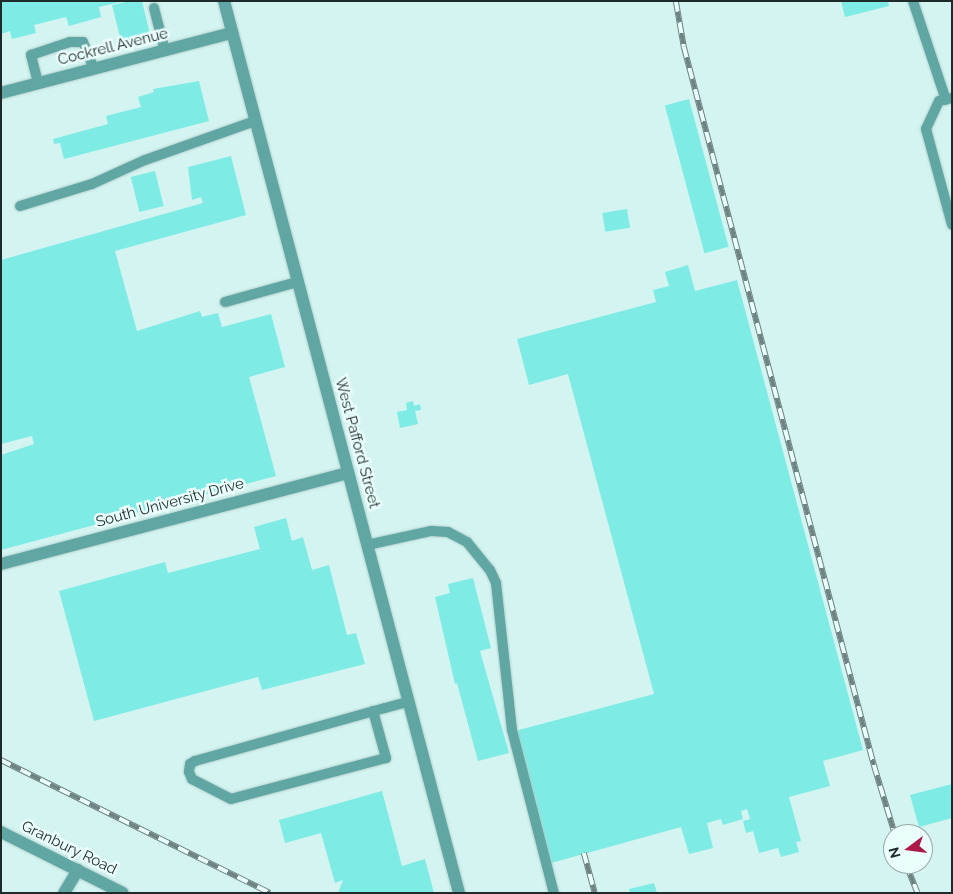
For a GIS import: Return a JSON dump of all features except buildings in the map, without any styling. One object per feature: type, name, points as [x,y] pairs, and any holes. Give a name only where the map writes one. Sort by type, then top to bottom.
[{"type":"street","name":"West Pafford Street","points":[[224,1],[458,893]]},
{"type":"street","name":"Cockrell Avenue","points":[[1,93],[232,33]]},
{"type":"street","name":"South University Drive","points":[[1,564],[348,473]]},
{"type":"street","name":"Granbury Road","points":[[1,832],[123,893]]},
{"type":"street","points":[[64,893],[78,870]]},
{"type":"lane","points":[[913,1],[949,99],[938,101],[926,129],[952,226]]},
{"type":"lane","points":[[154,8],[165,51]]},
{"type":"lane","points":[[38,83],[31,54],[70,42],[83,42],[94,69]]},
{"type":"lane","points":[[20,206],[92,184],[153,157],[255,121]]},
{"type":"lane","points":[[225,302],[298,282]]},
{"type":"lane","points":[[367,545],[431,531],[448,532],[467,542],[490,570],[496,583],[512,730],[554,893]]},
{"type":"lane","points":[[373,711],[386,758],[230,799],[192,779],[189,772],[190,764],[195,761],[373,711],[408,702]]},
{"type":"railway","points":[[676,1],[684,47],[874,765],[892,824]]},
{"type":"railway","points":[[1,760],[270,893]]},
{"type":"railway","points":[[584,853],[595,893]]},
{"type":"railway","points":[[910,874],[918,893]]}]
